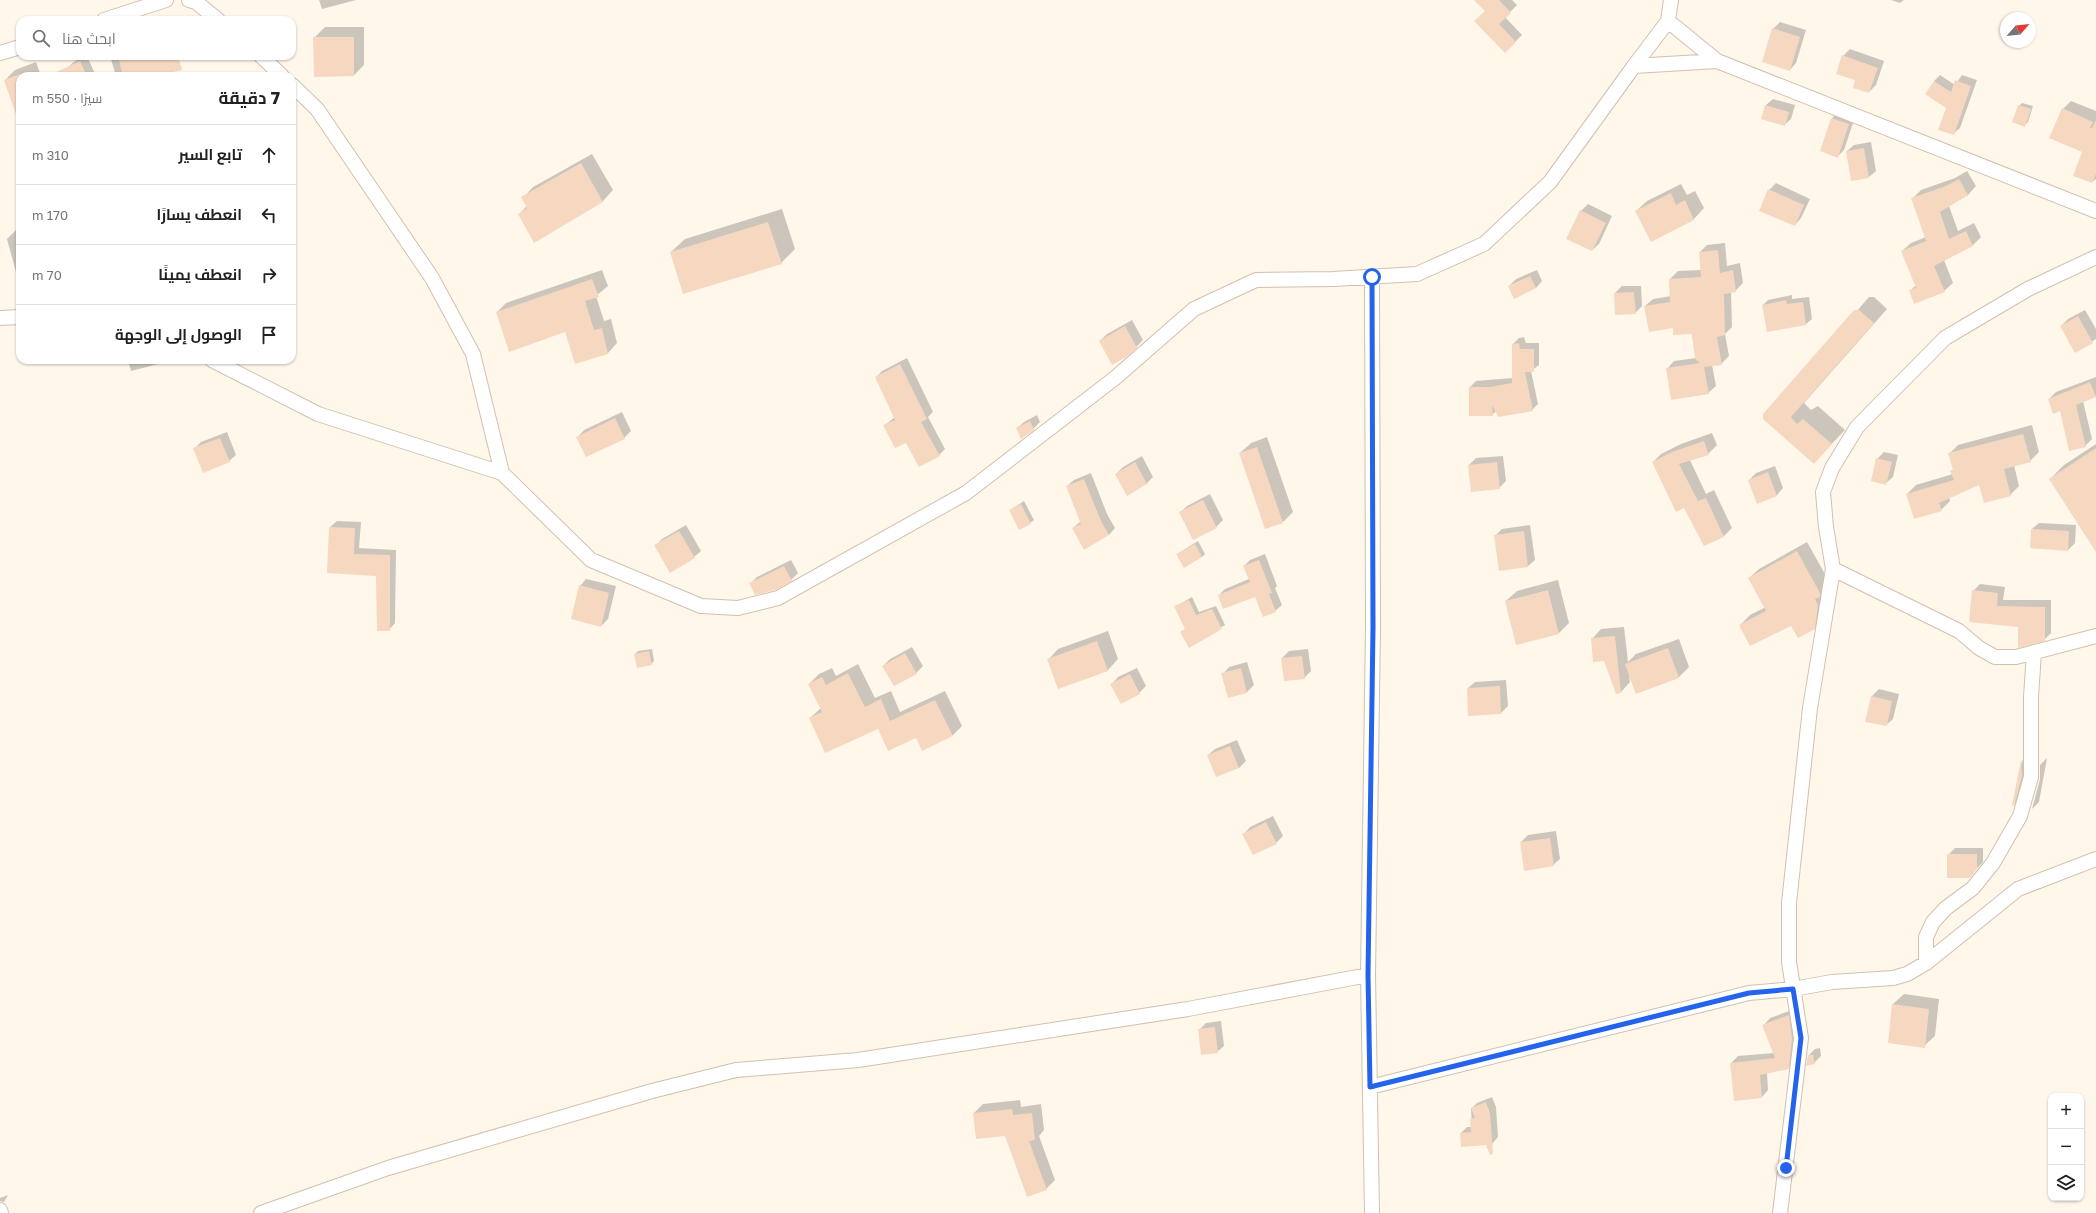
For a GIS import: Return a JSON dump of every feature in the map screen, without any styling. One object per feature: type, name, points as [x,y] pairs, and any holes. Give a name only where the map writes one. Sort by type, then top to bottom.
[{"type":"street","points":[[116,16],[166,0]]},
{"type":"street","points":[[189,0],[196,2],[213,16]]},
{"type":"street","points":[[220,364],[318,414],[502,473],[540,508],[591,560],[701,606],[738,608],[778,598],[966,493],[1115,378],[1194,309],[1256,280],[1372,277],[1417,274],[1484,244],[1550,182],[1668,21],[1671,0]]},
{"type":"street","points":[[1668,21],[1717,61],[2096,211]]},
{"type":"street","points":[[0,53],[16,48]]},
{"type":"street","points":[[265,60],[278,72]]},
{"type":"street","points":[[1634,66],[1717,61]]},
{"type":"street","points":[[296,89],[317,109],[432,278],[473,354],[502,473]]},
{"type":"street","points":[[1780,1213],[1801,1038],[1789,962],[1789,903],[1810,708],[1833,569],[1826,527],[1823,492],[1832,468],[1857,427],[1945,338],[2028,289],[2096,257]]},
{"type":"street","points":[[1372,277],[1373,628],[1368,975],[1372,1213]]},
{"type":"street","points":[[0,318],[16,317]]},
{"type":"street","points":[[1833,569],[1959,631],[1979,648],[1995,657],[2016,657],[2096,636]]},
{"type":"street","points":[[1926,963],[1926,937],[1933,922],[1946,908],[1973,888],[1993,863],[2020,816],[2031,777],[2031,697],[2034,652]]},
{"type":"street","points":[[1370,1087],[1749,993],[1793,989],[1832,982],[1893,978],[1907,974],[1926,963],[2018,889],[2096,859]]},
{"type":"street","points":[[261,1213],[388,1168],[644,1094],[736,1070],[858,1060],[1188,1009],[1368,975]]},
{"type":"building","points":[[1474,0],[1499,0],[1511,13],[1499,24],[1516,42],[1505,53],[1474,21],[1485,11]]},
{"type":"building","points":[[1772,28],[1800,37],[1790,71],[1762,62]]},
{"type":"building","points":[[313,37],[354,37],[354,76],[314,77]]},
{"type":"building","points":[[1842,55],[1878,68],[1869,93],[1853,88],[1855,80],[1836,74]]},
{"type":"building","points":[[119,60],[179,60],[182,70],[173,72],[122,72]]},
{"type":"building","points":[[80,61],[85,72],[57,72]]},
{"type":"building","points":[[16,76],[16,114],[4,80]]},
{"type":"building","points":[[1955,80],[1971,86],[1954,135],[1938,130],[1946,108],[1925,94],[1934,81],[1951,92]]},
{"type":"building","points":[[1765,105],[1789,112],[1785,126],[1761,119]]},
{"type":"building","points":[[2018,105],[2031,109],[2025,127],[2012,122]]},
{"type":"building","points":[[2062,108],[2093,122],[2090,128],[2092,128],[2096,120],[2096,174],[2092,183],[2073,176],[2082,152],[2049,138]]},
{"type":"building","points":[[1831,118],[1849,124],[1838,158],[1820,151]]},
{"type":"building","points":[[1864,148],[1869,178],[1851,181],[1846,151]]},
{"type":"building","points":[[581,163],[603,202],[534,243],[518,214],[527,208],[521,197]]},
{"type":"building","points":[[1959,179],[1968,195],[1940,212],[1949,239],[1966,231],[1973,246],[1934,266],[1945,292],[1914,304],[1909,290],[1916,288],[1901,251],[1926,241],[1911,198],[1946,186]]},
{"type":"building","points":[[1768,189],[1804,205],[1795,226],[1759,211]]},
{"type":"building","points":[[1671,193],[1676,205],[1685,200],[1694,220],[1651,242],[1635,211]]},
{"type":"building","points":[[1580,210],[1606,223],[1592,251],[1566,239]]},
{"type":"building","points":[[768,222],[782,264],[683,294],[670,252]]},
{"type":"building","points":[[1718,250],[1720,273],[1733,270],[1736,292],[1724,294],[1725,335],[1717,337],[1722,365],[1704,367],[1709,394],[1671,400],[1666,368],[1700,363],[1695,359],[1692,334],[1673,335],[1673,328],[1649,332],[1644,306],[1670,302],[1669,279],[1701,277],[1699,252]]},
{"type":"building","points":[[1530,276],[1536,288],[1514,299],[1508,286]]},
{"type":"building","points":[[592,279],[599,297],[585,301],[594,330],[602,328],[608,354],[575,364],[565,332],[509,352],[496,312]]},
{"type":"building","points":[[1634,292],[1636,314],[1615,315],[1614,293]]},
{"type":"building","points":[[1786,300],[1787,304],[1803,302],[1806,325],[1767,332],[1762,305]]},
{"type":"building","points":[[1854,310],[1859,310],[1874,323],[1791,417],[1797,424],[1803,419],[1832,444],[1814,464],[1763,419],[1763,414]]},
{"type":"building","points":[[2078,316],[2093,343],[2075,353],[2060,326]]},
{"type":"building","points":[[1125,326],[1137,348],[1126,357],[1112,365],[1099,341]]},
{"type":"building","points":[[1519,343],[1520,349],[1534,349],[1534,372],[1525,372],[1533,411],[1498,417],[1492,405],[1493,416],[1469,416],[1469,387],[1490,387],[1512,383],[1512,344]]},
{"type":"building","points":[[900,364],[927,419],[921,422],[940,456],[919,467],[906,443],[895,448],[883,425],[895,420],[875,377]]},
{"type":"building","points":[[2090,382],[2096,397],[2076,405],[2086,447],[2069,451],[2060,411],[2053,414],[2048,399]]},
{"type":"building","points":[[615,418],[625,439],[586,457],[576,437]]},
{"type":"building","points":[[1030,421],[1034,430],[1021,439],[1016,428]]},
{"type":"building","points":[[2023,434],[2031,462],[2004,469],[2011,496],[1984,503],[1979,485],[1939,503],[1942,511],[1914,519],[1906,494],[1954,480],[1950,471],[1953,470],[1948,453]]},
{"type":"building","points":[[220,438],[230,462],[203,473],[193,448]]},
{"type":"building","points":[[1704,441],[1709,455],[1679,464],[1698,501],[1706,498],[1724,537],[1704,546],[1684,508],[1676,512],[1652,462],[1672,452]]},
{"type":"building","points":[[1257,447],[1283,523],[1265,529],[1239,453]]},
{"type":"building","points":[[2096,448],[2096,552],[2049,479]]},
{"type":"building","points":[[1876,458],[1892,462],[1886,485],[1871,481]]},
{"type":"building","points":[[1135,462],[1147,484],[1127,496],[1115,474]]},
{"type":"building","points":[[1497,462],[1500,489],[1471,492],[1468,465]]},
{"type":"building","points":[[1768,472],[1777,496],[1757,504],[1748,480]]},
{"type":"building","points":[[1084,479],[1101,521],[1109,535],[1084,550],[1072,528],[1081,524],[1066,486]]},
{"type":"building","points":[[1203,500],[1217,528],[1193,540],[1179,512]]},
{"type":"building","points":[[1021,504],[1031,524],[1019,530],[1009,510]]},
{"type":"building","points":[[329,527],[355,528],[354,554],[390,555],[390,631],[377,631],[376,576],[327,573]]},
{"type":"building","points":[[2031,529],[2069,531],[2068,551],[2030,548]]},
{"type":"building","points":[[679,531],[695,558],[670,573],[654,545]]},
{"type":"building","points":[[1524,531],[1528,567],[1499,571],[1494,535]]},
{"type":"building","points":[[1195,544],[1202,557],[1184,568],[1176,554]]},
{"type":"building","points":[[1797,551],[1820,593],[1820,597],[1815,599],[1818,605],[1815,629],[1798,638],[1791,626],[1750,646],[1739,625],[1766,611],[1748,578]]},
{"type":"building","points":[[1259,560],[1272,593],[1269,594],[1276,612],[1263,617],[1255,597],[1223,609],[1218,595],[1250,582],[1243,566]]},
{"type":"building","points":[[784,566],[792,581],[775,590],[755,595],[749,583]]},
{"type":"building","points":[[579,585],[609,593],[601,627],[571,619]]},
{"type":"building","points":[[1548,590],[1559,634],[1516,645],[1505,601]]},
{"type":"building","points":[[1972,590],[1998,593],[1997,606],[2045,607],[2045,641],[2018,648],[2018,627],[1969,622]]},
{"type":"building","points":[[1189,600],[1196,615],[1212,609],[1222,629],[1189,648],[1180,632],[1185,629],[1174,606]]},
{"type":"building","points":[[1615,636],[1621,693],[1616,694],[1604,661],[1593,662],[1591,638]]},
{"type":"building","points":[[1097,641],[1108,671],[1058,689],[1047,659]]},
{"type":"building","points":[[1668,648],[1679,678],[1636,694],[1625,664]]},
{"type":"building","points":[[649,651],[652,665],[637,668],[634,654]]},
{"type":"building","points":[[905,653],[917,674],[894,686],[882,666]]},
{"type":"building","points":[[1302,656],[1305,679],[1284,681],[1281,658]]},
{"type":"building","points":[[1241,668],[1247,693],[1228,698],[1221,673]]},
{"type":"building","points":[[848,673],[865,707],[881,699],[890,721],[935,700],[953,736],[922,751],[916,738],[888,751],[878,729],[825,753],[809,718],[822,712],[808,684],[822,677],[826,685]]},
{"type":"building","points":[[1130,674],[1140,694],[1121,704],[1110,684]]},
{"type":"building","points":[[1500,686],[1501,714],[1468,716],[1467,688]]},
{"type":"building","points":[[1871,696],[1892,701],[1887,726],[1865,722]]},
{"type":"building","points":[[1230,746],[1239,768],[1216,777],[1207,755]]},
{"type":"building","points":[[2021,760],[2022,776],[2014,806],[2012,805]]},
{"type":"building","points":[[1266,822],[1277,844],[1253,855],[1242,834]]},
{"type":"building","points":[[1550,838],[1554,866],[1524,871],[1520,842]]},
{"type":"building","points":[[1947,854],[1977,854],[1977,869],[1970,878],[1947,878]]},
{"type":"building","points":[[1892,1004],[1929,1009],[1925,1048],[1888,1043]]},
{"type":"building","points":[[1789,1015],[1792,1038],[1789,1069],[1760,1075],[1762,1098],[1734,1101],[1730,1063],[1775,1058],[1762,1025]]},
{"type":"building","points":[[1215,1027],[1218,1053],[1201,1055],[1198,1029]]},
{"type":"building","points":[[1808,1055],[1813,1055],[1815,1064],[1806,1066]]},
{"type":"building","points":[[1486,1102],[1490,1113],[1493,1154],[1490,1155],[1486,1145],[1461,1147],[1460,1133],[1471,1132],[1470,1119],[1475,1118],[1471,1108]]},
{"type":"building","points":[[1012,1109],[1013,1115],[1032,1113],[1035,1140],[1029,1141],[1047,1190],[1027,1197],[1005,1136],[976,1139],[973,1113]]},
{"type":"route","points":[[1372,277],[1373,628],[1368,975],[1370,1087],[1506,1052],[1749,993],[1793,989],[1801,1038],[1786,1168]]}]
